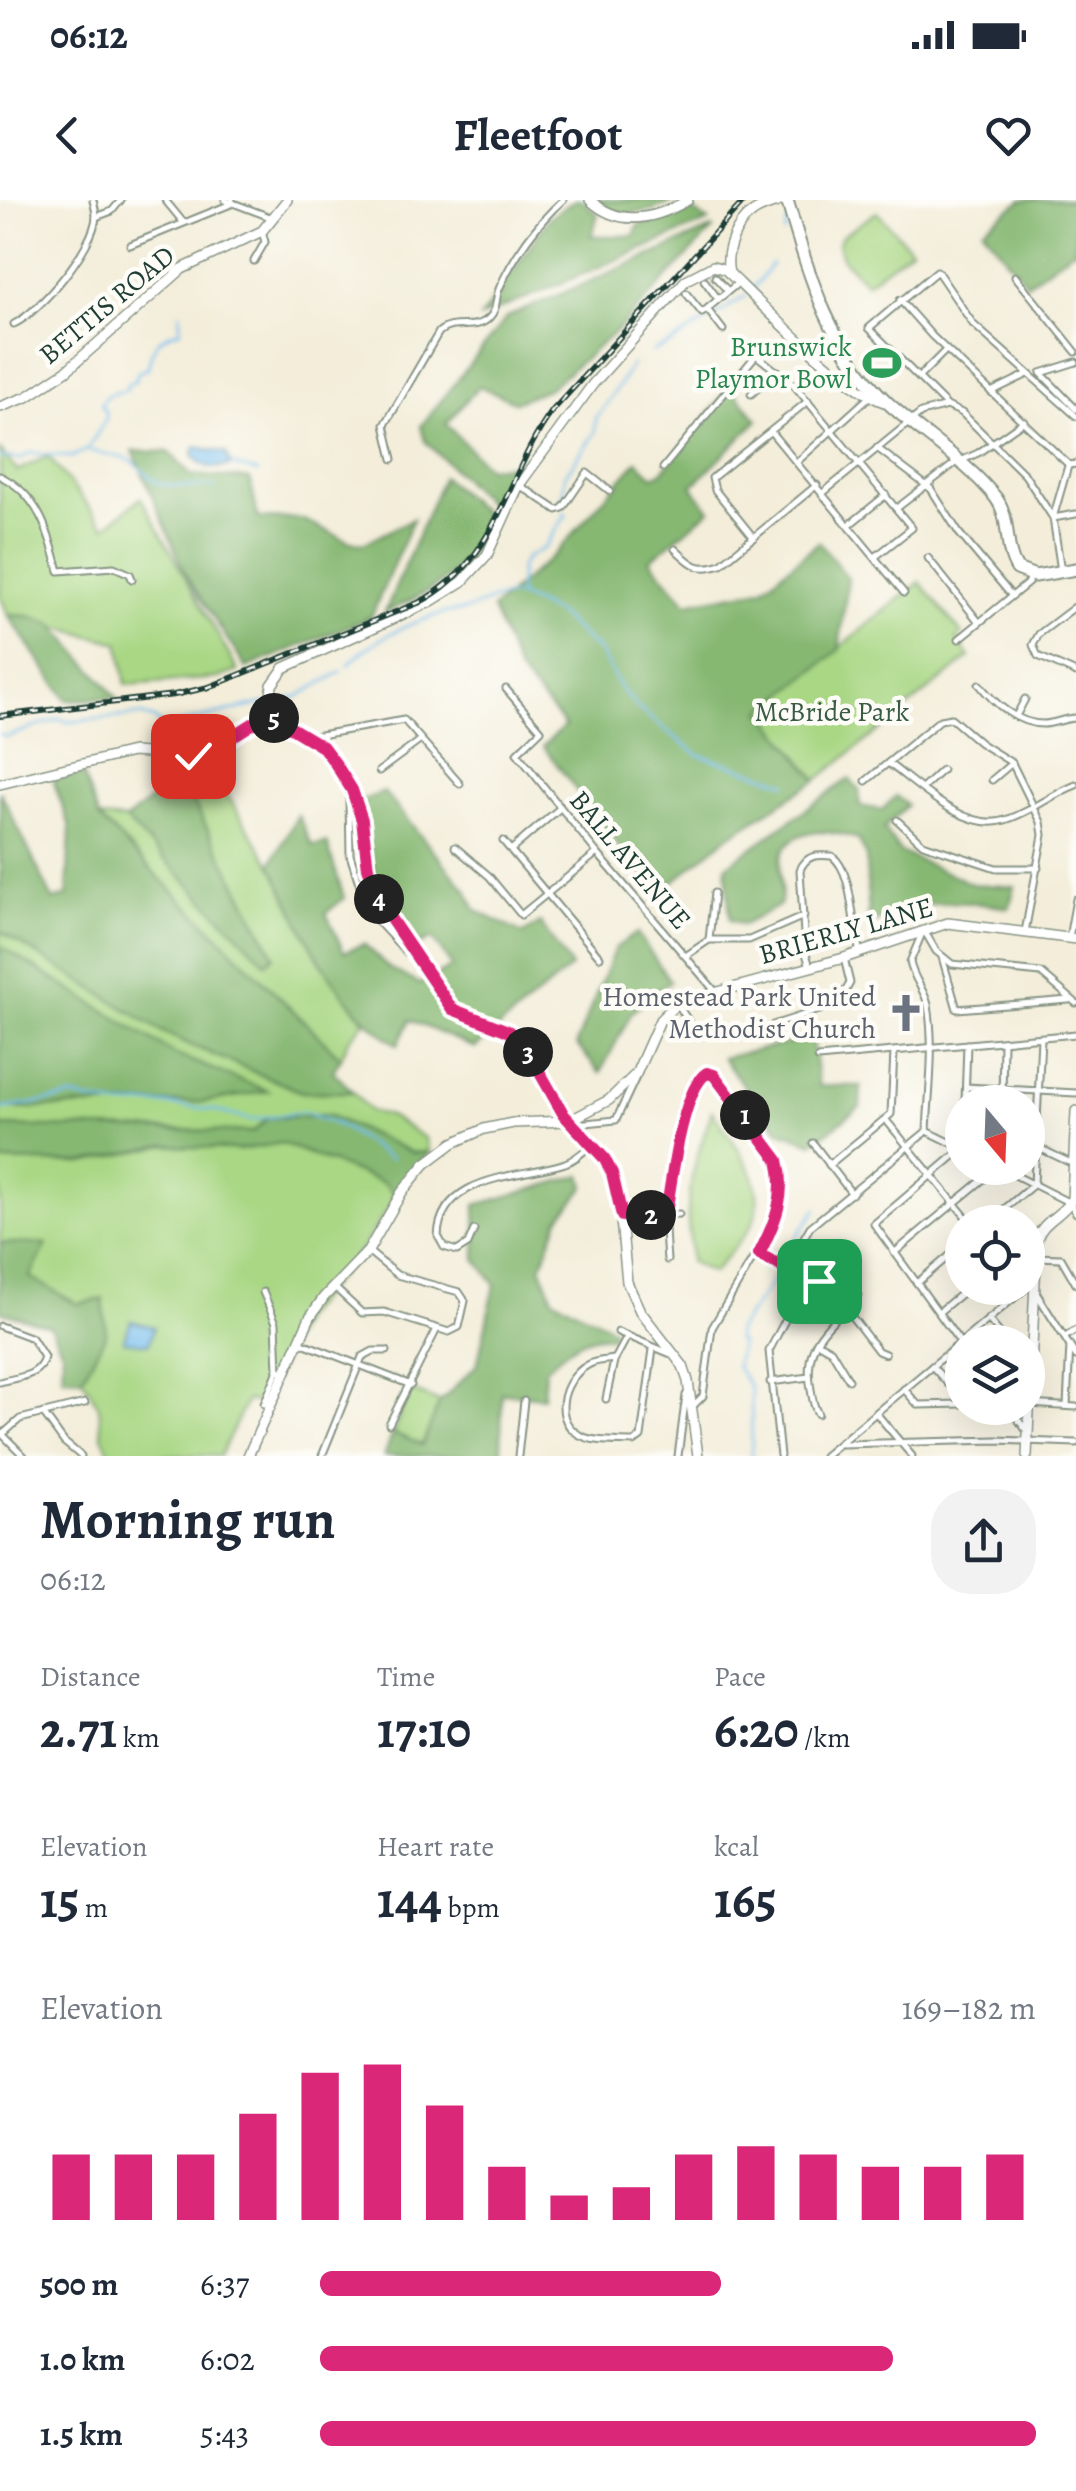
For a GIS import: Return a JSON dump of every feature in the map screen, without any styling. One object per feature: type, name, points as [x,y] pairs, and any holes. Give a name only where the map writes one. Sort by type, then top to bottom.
[{"type":"main road","points":[[785,200],[826,318],[851,361],[888,403],[961,464],[998,502],[1006,519],[1011,559],[1017,570],[1031,576],[1076,569]]},
{"type":"street","points":[[14,324],[66,278],[96,217],[93,200]]},
{"type":"street","points":[[96,217],[112,211],[120,200]]},
{"type":"street","points":[[165,200],[183,222]]},
{"type":"street","name":"BETTIS ROAD","points":[[0,407],[53,381],[182,268],[262,230],[286,200]]},
{"type":"street","points":[[393,458],[385,425],[439,332],[450,324],[478,324],[488,319],[519,255],[562,200]]},
{"type":"street","points":[[590,200],[612,216],[632,219],[688,200]]},
{"type":"street","points":[[714,271],[747,217],[785,200]]},
{"type":"street","points":[[130,245],[229,201],[272,219]]},
{"type":"street","points":[[254,261],[265,242],[262,230]]},
{"type":"street","points":[[726,256],[729,272],[738,283],[870,397],[888,403]]},
{"type":"street","points":[[714,271],[728,292]]},
{"type":"street","points":[[0,784],[132,752],[193,756],[216,747],[268,714],[272,685],[284,668],[430,602],[462,582],[487,555],[519,485],[623,348],[686,280],[714,271],[729,272]]},
{"type":"street","points":[[1061,572],[1053,518],[1025,474],[869,328],[937,271],[973,324],[1076,412]]},
{"type":"street","points":[[1014,276],[1076,352]]},
{"type":"street","points":[[704,280],[718,299]]},
{"type":"street","points":[[711,313],[718,299],[738,283]]},
{"type":"street","points":[[686,293],[702,312],[711,313],[723,330]]},
{"type":"street","points":[[900,300],[946,350],[1072,465],[1053,518]]},
{"type":"street","points":[[919,376],[946,350]]},
{"type":"street","points":[[663,468],[756,355],[808,400],[912,528],[876,557]]},
{"type":"street","points":[[1076,362],[1041,373],[1076,412]]},
{"type":"street","points":[[751,394],[778,371]]},
{"type":"street","points":[[991,392],[1028,374]]},
{"type":"street","points":[[797,461],[870,397]]},
{"type":"street","points":[[754,538],[714,490],[712,478],[808,400]]},
{"type":"street","points":[[823,493],[922,413],[948,406]]},
{"type":"street","points":[[897,508],[954,464],[961,464],[1024,421]]},
{"type":"street","points":[[771,432],[904,592]]},
{"type":"street","points":[[877,448],[928,486],[959,533],[1011,596]]},
{"type":"street","points":[[519,485],[537,500],[562,509],[587,473],[610,491]]},
{"type":"street","points":[[0,476],[34,502],[58,571],[120,567],[132,579]]},
{"type":"street","points":[[675,548],[694,567],[704,570],[721,564],[816,485]]},
{"type":"street","points":[[849,525],[886,495]]},
{"type":"street","points":[[1053,518],[1076,514]]},
{"type":"street","points":[[928,558],[980,622]]},
{"type":"street","points":[[959,639],[1028,583],[1031,576]]},
{"type":"street","points":[[1076,606],[1038,634],[1032,645],[1038,656],[1076,674]]},
{"type":"street","points":[[979,684],[996,703],[1016,716],[1042,724],[1076,718]]},
{"type":"street","name":"BALL AVENUE","points":[[506,689],[541,730],[517,753],[716,991]]},
{"type":"street","points":[[1016,716],[1026,700]]},
{"type":"street","points":[[268,714],[323,747],[345,778],[362,820],[368,868],[382,906],[452,1009],[508,1031],[523,1043],[571,1123],[612,1173],[622,1216],[624,1274],[631,1295],[678,1356],[689,1386],[698,1456]]},
{"type":"street","points":[[866,781],[940,720],[952,718],[980,743],[1012,762],[1043,830],[1025,932]]},
{"type":"street","points":[[306,737],[404,720],[460,784]]},
{"type":"street","points":[[379,771],[422,740]]},
{"type":"street","points":[[992,780],[1012,762]]},
{"type":"street","points":[[888,763],[949,810],[980,820],[1003,822],[1076,784]]},
{"type":"street","points":[[924,788],[942,770]]},
{"type":"street","points":[[510,850],[560,808]]},
{"type":"street","points":[[896,820],[923,844],[996,868],[1038,868]]},
{"type":"street","points":[[503,840],[600,957]]},
{"type":"street","points":[[454,846],[489,876],[521,915],[597,853]]},
{"type":"street","points":[[810,968],[800,879],[804,862],[814,854],[832,856],[845,869],[853,932],[860,952]]},
{"type":"street","points":[[709,940],[714,893]]},
{"type":"street","points":[[1072,938],[1076,899]]},
{"type":"street","points":[[686,956],[709,940],[749,940],[804,916]]},
{"type":"street","name":"BRIERLY LANE","points":[[677,1003],[810,968],[956,923],[1072,938]]},
{"type":"street","points":[[924,930],[942,957],[957,1009],[1072,1001]]},
{"type":"street","points":[[786,1268],[810,1227],[927,1131],[932,1048],[926,995],[910,962],[924,930]]},
{"type":"street","points":[[942,957],[952,964],[1041,973],[1072,1001]]},
{"type":"street","points":[[773,1025],[838,1004],[850,984],[844,958]]},
{"type":"street","points":[[264,1404],[310,1317],[368,1251],[417,1173],[454,1142],[484,1129],[506,1124],[616,1120],[660,1020],[677,1003],[697,1035]]},
{"type":"street","points":[[818,1058],[1076,1034]]},
{"type":"street","points":[[1039,1085],[1041,1038]]},
{"type":"street","points":[[1002,1085],[1003,1041]]},
{"type":"street","points":[[966,1085],[967,1044]]},
{"type":"street","points":[[829,1165],[891,1114],[894,1051]]},
{"type":"street","points":[[571,1123],[610,1100],[638,1070]]},
{"type":"street","points":[[667,1260],[666,1214],[682,1124],[700,1078],[707,1073],[714,1075],[778,1160],[781,1173],[778,1216],[712,1328],[703,1396],[692,1407]]},
{"type":"street","points":[[1045,1090],[1076,1093]]},
{"type":"street","points":[[1073,1208],[1076,1112]]},
{"type":"street","points":[[886,1120],[954,1204]]},
{"type":"street","points":[[927,1131],[945,1140]]},
{"type":"street","points":[[813,1143],[852,1194]]},
{"type":"street","points":[[474,1230],[468,1244],[457,1251],[444,1247],[438,1236],[444,1216],[464,1188],[568,1163],[590,1144]]},
{"type":"street","points":[[1045,1150],[1074,1161]]},
{"type":"street","points":[[945,1163],[874,1224],[948,1325]]},
{"type":"street","points":[[894,1253],[978,1185]]},
{"type":"street","points":[[1009,1205],[1033,1185]]},
{"type":"street","points":[[1036,1185],[1073,1208]]},
{"type":"street","points":[[1045,1228],[1073,1208]]},
{"type":"street","points":[[622,1216],[679,1214]]},
{"type":"street","points":[[334,1287],[362,1314],[384,1312],[437,1329],[456,1330],[462,1321],[465,1301],[458,1292],[397,1275],[368,1251]]},
{"type":"street","points":[[759,1254],[806,1280],[819,1281],[838,1254]]},
{"type":"street","points":[[1045,1257],[1061,1258],[1076,1284]]},
{"type":"street","points":[[917,1283],[945,1259]]},
{"type":"street","points":[[780,1456],[770,1382],[770,1345],[806,1280]]},
{"type":"street","points":[[248,1456],[282,1371],[276,1324],[263,1292]]},
{"type":"street","points":[[818,1414],[808,1362],[828,1324],[858,1295]]},
{"type":"street","points":[[939,1312],[947,1305]]},
{"type":"street","points":[[982,1325],[1009,1305]]},
{"type":"street","points":[[1039,1305],[1076,1356]]},
{"type":"street","points":[[846,1309],[878,1351],[885,1354]]},
{"type":"street","points":[[988,1319],[993,1325]]},
{"type":"street","points":[[0,1326],[35,1340],[44,1360],[35,1372],[0,1382]]},
{"type":"street","points":[[388,1424],[437,1329]]},
{"type":"street","points":[[1065,1337],[1076,1330]]},
{"type":"street","points":[[618,1332],[678,1356]]},
{"type":"street","points":[[606,1399],[615,1358],[626,1337]]},
{"type":"street","points":[[300,1342],[411,1385]]},
{"type":"street","points":[[816,1342],[831,1350],[849,1380]]},
{"type":"street","points":[[1066,1406],[1070,1345]]},
{"type":"street","points":[[615,1358],[594,1361],[571,1379],[563,1414],[569,1426],[583,1437],[634,1442],[641,1437],[653,1349]]},
{"type":"street","points":[[322,1456],[358,1366],[368,1353],[387,1352]]},
{"type":"street","points":[[824,1456],[945,1356]]},
{"type":"street","points":[[932,1366],[945,1381]]},
{"type":"street","points":[[770,1382],[809,1377]]},
{"type":"street","points":[[678,1456],[689,1386]]},
{"type":"street","points":[[904,1389],[918,1406],[945,1405]]},
{"type":"street","points":[[518,1456],[524,1400]]},
{"type":"street","points":[[24,1456],[1,1433],[18,1420],[84,1402]]},
{"type":"street","points":[[1045,1405],[1076,1406]]},
{"type":"street","points":[[44,1413],[64,1442],[81,1456]]},
{"type":"street","points":[[876,1413],[912,1456]]},
{"type":"street","points":[[1020,1425],[1028,1437]]},
{"type":"street","points":[[1027,1456],[1028,1425]]},
{"type":"street","points":[[838,1444],[1028,1437],[1076,1443]]},
{"type":"green space","points":[[575,200],[582,200],[598,215],[591,236],[634,236],[638,225],[690,209],[709,221],[481,317],[550,217]]},
{"type":"green space","points":[[595,200],[677,200],[646,211],[624,213]]},
{"type":"green space","points":[[1022,200],[1076,200],[1076,251],[1027,284],[983,229]]},
{"type":"green space","points":[[877,212],[911,249],[866,283],[842,258],[838,244],[842,236]]},
{"type":"green space","points":[[714,228],[620,328],[548,389],[515,402],[479,386],[446,424],[487,467],[517,465],[495,510],[425,441],[421,426],[507,317]]},
{"type":"green space","points":[[730,387],[758,420],[692,486],[710,510],[650,560],[687,603],[762,589],[819,542],[848,578],[839,650],[762,711],[817,780],[726,838],[656,896],[543,746],[565,726],[518,671],[492,609],[556,553],[637,461],[653,476],[663,471]]},
{"type":"green space","points":[[0,450],[17,471],[48,456],[105,527],[141,498],[238,671],[218,678],[126,685],[119,643],[8,615],[0,596]]},
{"type":"green space","points":[[133,451],[169,452],[191,475],[250,479],[258,518],[302,519],[350,542],[363,544],[413,519],[371,617],[246,668],[186,575]]},
{"type":"green space","points":[[443,477],[491,519],[470,553],[448,577],[422,595],[385,612]]},
{"type":"green space","name":"McBride Park","points":[[920,582],[962,634],[957,639],[970,657],[817,780],[762,711]]},
{"type":"green space","points":[[8,615],[52,623],[117,698],[67,700]]},
{"type":"green space","points":[[211,770],[271,864],[318,958],[365,1022],[348,1041],[341,1058],[99,818],[126,820],[266,962],[274,955],[189,794],[171,783]]},
{"type":"green space","points":[[83,774],[99,818],[341,1058],[333,1071],[353,1092],[302,1092],[193,1046],[163,1032],[0,931],[0,791],[53,900],[67,896],[70,827],[53,780]]},
{"type":"green space","points":[[849,779],[859,789],[860,806],[882,810],[896,796],[907,805],[884,829],[900,852],[972,884],[1015,887],[1009,908],[954,902],[905,911],[869,924],[866,856],[858,839],[814,832],[786,846],[781,857],[780,905],[743,925],[730,920],[726,866]]},
{"type":"green space","points":[[171,783],[189,794],[274,956],[266,963],[126,820]]},
{"type":"green space","points":[[384,792],[467,891],[476,910],[523,934],[540,923],[571,967],[475,1048],[410,1020],[398,1045],[376,1029],[356,1010],[323,965],[271,864],[298,815],[312,846],[327,843],[344,898],[326,913],[344,952],[364,944],[389,968],[420,984],[452,966],[432,938],[413,948],[378,880],[361,801]]},
{"type":"green space","points":[[0,931],[163,1032],[193,1046],[302,1092],[353,1092],[370,1111],[389,1116],[425,1138],[429,1152],[413,1153],[328,1115],[253,1132],[0,1126],[0,1109],[202,1102],[266,1091],[176,1055],[0,946]]},
{"type":"green space","points":[[637,933],[670,981],[632,1012],[600,1073],[576,1044],[615,948]]},
{"type":"green space","points":[[0,946],[176,1055],[268,1091],[202,1102],[0,1109]]},
{"type":"green space","points":[[812,1038],[819,1086],[861,1086],[860,1107],[813,1143],[780,1131],[722,1058]]},
{"type":"green space","points":[[712,1111],[747,1164],[757,1194],[752,1224],[713,1273],[690,1262],[688,1219],[693,1174]]},
{"type":"green space","points":[[328,1115],[413,1153],[429,1152],[396,1196],[384,1183],[282,1143],[238,1150],[165,1145],[82,1163],[0,1161],[0,1126],[253,1132],[268,1118]]},
{"type":"green space","points":[[282,1143],[384,1183],[396,1196],[361,1250],[302,1318],[262,1404],[247,1400],[220,1456],[111,1456],[102,1436],[99,1407],[82,1378],[106,1334],[103,1300],[77,1304],[29,1277],[46,1244],[0,1243],[0,1161],[82,1163],[165,1145],[238,1150]]},
{"type":"green space","points":[[582,1175],[585,1187],[559,1219],[541,1267],[553,1298],[614,1329],[611,1336],[583,1340],[552,1362],[545,1369],[543,1397],[502,1393],[501,1456],[384,1456],[393,1433],[422,1445],[440,1402],[477,1365],[495,1284],[476,1259],[476,1205]]},
{"type":"green space","points":[[0,1243],[47,1244],[30,1277],[77,1304],[103,1299],[106,1334],[82,1378],[62,1377],[63,1353],[50,1326],[0,1311]]},
{"type":"green space","points":[[410,1390],[440,1402],[422,1445],[393,1433]]},
{"type":"water","points":[[198,447],[226,453],[231,465],[215,468],[201,464],[193,456]]},
{"type":"water","points":[[131,1321],[154,1327],[149,1344],[123,1341]]},
{"type":"waterway","points":[[785,233],[787,222]]},
{"type":"waterway","points":[[752,290],[772,264]]},
{"type":"waterway","points":[[653,351],[746,296]]},
{"type":"waterway","points":[[0,457],[21,459],[30,453],[71,457],[87,450],[106,419],[101,404],[108,395],[127,390],[127,384],[136,380],[137,373],[148,368],[157,343],[180,330],[180,313]]},
{"type":"waterway","points":[[562,504],[565,475],[595,433],[596,418],[632,364]]},
{"type":"waterway","points":[[87,450],[128,459]]},
{"type":"waterway","points":[[130,460],[160,483],[214,487]]},
{"type":"waterway","points":[[231,465],[258,472]]},
{"type":"waterway","points":[[348,666],[367,648],[405,627],[499,598],[519,596],[520,568],[526,558],[544,548],[566,515],[564,512]]},
{"type":"waterway","points":[[519,596],[558,614],[600,652],[620,688],[639,709],[697,754],[787,783]]},
{"type":"waterway","points":[[274,702],[297,697],[341,672]]},
{"type":"waterway","points":[[0,734],[6,737],[59,719],[69,722],[139,715],[164,727],[265,703]]},
{"type":"waterway","points":[[0,1109],[72,1097],[117,1106],[161,1104],[213,1110],[252,1120],[304,1112],[341,1126],[391,1159]]},
{"type":"waterway","points":[[784,1262],[817,1209]]},
{"type":"waterway","points":[[752,1456],[751,1389],[736,1366],[740,1343],[737,1330],[775,1278]]},
{"type":"railway","points":[[0,716],[174,695],[209,687],[418,603],[445,585],[467,565],[484,541],[553,410],[745,200]]},
{"type":"place","name":"Brunswick Playmor Bowl","points":[[882,363]]},
{"type":"place","name":"Homestead Park United Methodist Church","points":[[906,1013]]},
{"type":"route","points":[[193,756],[216,747],[268,714],[323,747],[352,790],[362,820],[368,868],[382,906],[418,963],[452,1009],[515,1034],[523,1043],[564,1115],[604,1158],[618,1189],[622,1216],[666,1214],[682,1124],[697,1082],[707,1073],[714,1075],[778,1160],[778,1216],[759,1254],[811,1282],[819,1281]]}]
